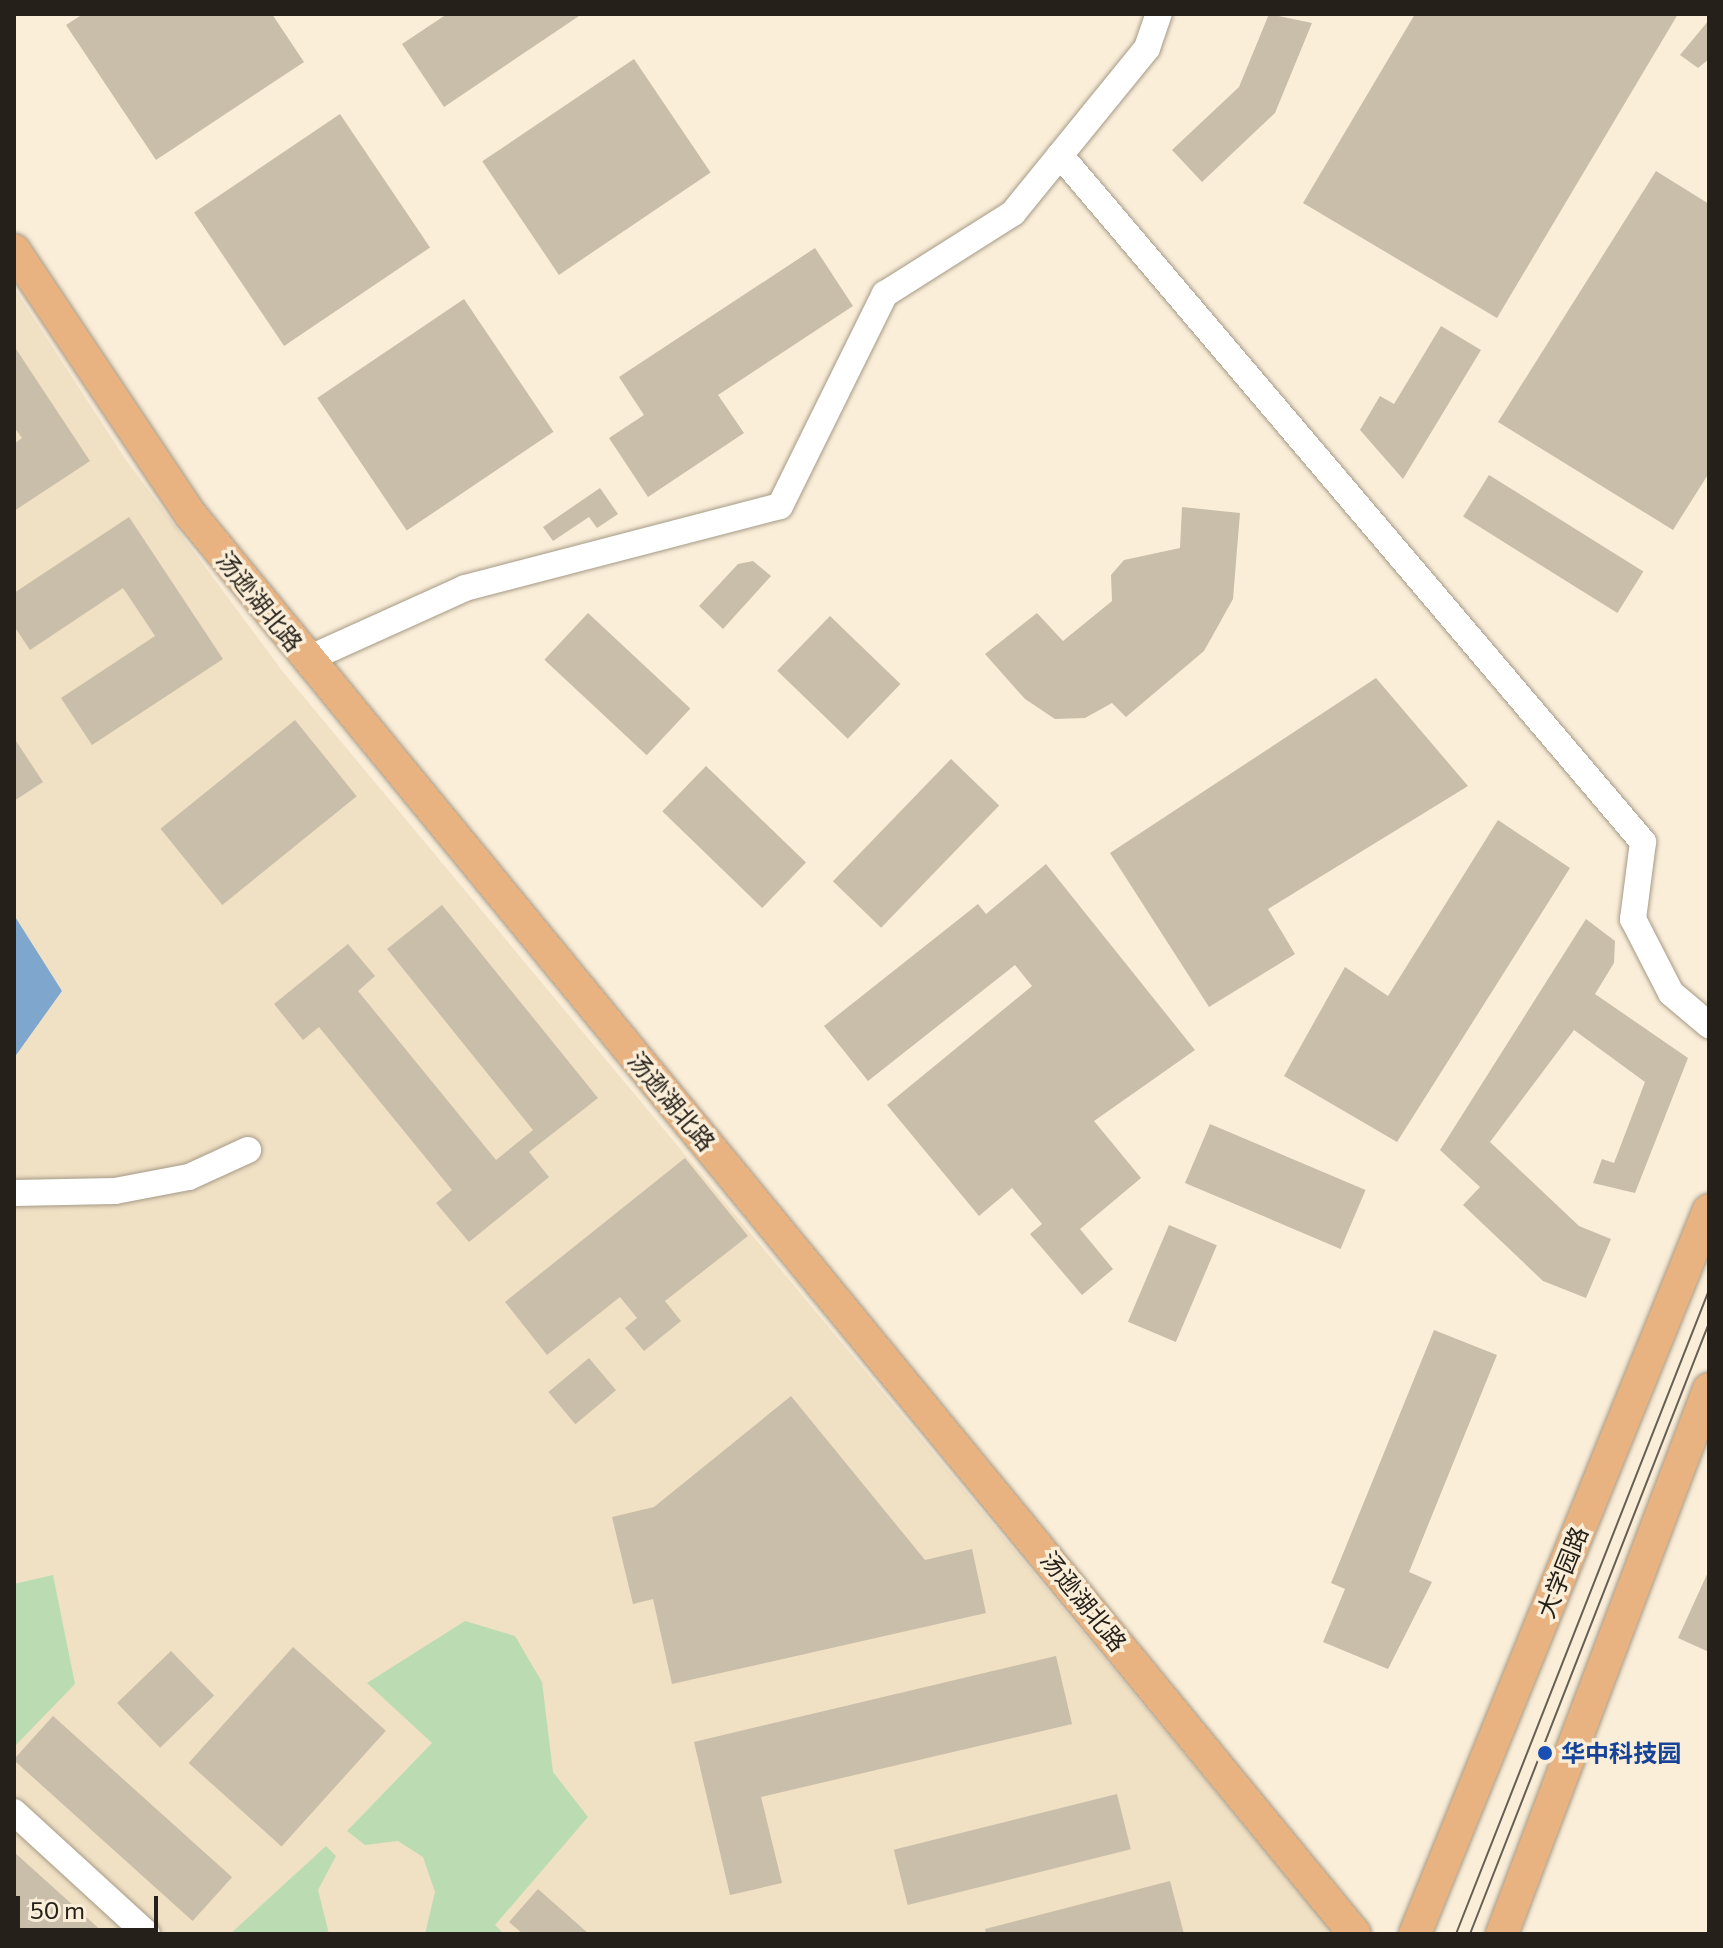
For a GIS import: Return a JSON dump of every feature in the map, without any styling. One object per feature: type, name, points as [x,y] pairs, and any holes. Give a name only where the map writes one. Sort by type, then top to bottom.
[{"type":"main road","name":"汤逊湖北路","points":[[14,250],[191,515],[1355,1934]]},
{"type":"main road","name":"大学园路","points":[[1415,1934],[1709,1210]]},
{"type":"main road","points":[[1502,1934],[1709,1389]]},
{"type":"street","points":[[308,659],[465,588],[780,506],[885,294],[1013,213],[1147,48],[1159,14]]},
{"type":"street","points":[[1060,155],[1643,842],[1633,919],[1671,993],[1709,1025]]},
{"type":"street","points":[[14,1193],[115,1191],[189,1177],[248,1150]]},
{"type":"street","points":[[14,1812],[147,1934]]},
{"type":"shaded area","points":[[14,288],[126,460],[283,672],[1334,1934],[14,1934],[14,1058],[62,991],[14,915]]},
{"type":"green space","points":[[53,1575],[75,1684],[14,1747],[14,1584]]},
{"type":"green space","points":[[465,1621],[515,1636],[542,1682],[553,1772],[588,1817],[495,1925],[504,1934],[425,1934],[435,1892],[423,1857],[398,1841],[365,1845],[347,1831],[432,1743],[367,1683]]},
{"type":"green space","points":[[326,1846],[336,1856],[318,1890],[329,1934],[230,1934]]},
{"type":"water","points":[[14,915],[62,991],[14,1058]]},
{"type":"building","points":[[83,14],[272,14],[304,62],[156,160],[66,25]]},
{"type":"building","points":[[447,14],[582,14],[444,107],[402,44]]},
{"type":"building","points":[[1269,14],[1312,23],[1275,113],[1202,182],[1172,150],[1239,87]]},
{"type":"building","points":[[1415,14],[1678,14],[1497,318],[1303,203]]},
{"type":"building","points":[[1709,20],[1709,59],[1698,68],[1680,55]]},
{"type":"building","points":[[634,59],[711,173],[559,275],[482,161]]},
{"type":"building","points":[[340,114],[430,247],[284,346],[194,212]]},
{"type":"building","points":[[1656,171],[1709,204],[1709,473],[1673,530],[1498,422]]},
{"type":"building","points":[[815,248],[853,306],[718,395],[744,433],[648,497],[609,438],[644,415],[619,377]]},
{"type":"building","points":[[464,299],[553,432],[407,531],[317,398]]},
{"type":"building","points":[[1441,326],[1481,350],[1403,479],[1360,430],[1380,396],[1394,404]]},
{"type":"building","points":[[14,346],[90,461],[14,511],[14,444],[22,438],[14,427]]},
{"type":"building","points":[[1489,475],[1643,571],[1617,613],[1463,517]]},
{"type":"building","points":[[600,488],[618,514],[597,528],[589,517],[553,541],[543,527]]},
{"type":"building","points":[[1182,507],[1240,513],[1233,599],[1204,651],[1126,717],[1112,703],[1085,718],[1055,719],[1025,699],[985,654],[1037,613],[1063,641],[1112,601],[1111,575],[1124,560],[1180,548]]},
{"type":"building","points":[[129,517],[223,659],[92,745],[61,698],[155,636],[123,588],[30,650],[14,626],[14,593]]},
{"type":"building","points":[[753,561],[771,576],[723,629],[699,606],[738,564]]},
{"type":"building","points":[[588,613],[690,708],[647,755],[544,660]]},
{"type":"building","points":[[830,616],[900,684],[848,739],[777,671]]},
{"type":"building","points":[[1376,678],[1468,786],[1268,909],[1295,954],[1209,1007],[1110,853]]},
{"type":"building","points":[[295,720],[357,796],[222,905],[161,829]]},
{"type":"building","points":[[14,738],[43,782],[14,801]]},
{"type":"building","points":[[951,759],[999,806],[881,928],[833,881]]},
{"type":"building","points":[[706,766],[806,863],[762,908],[662,811]]},
{"type":"building","points":[[1498,820],[1570,868],[1397,1142],[1284,1076],[1345,967],[1388,996]]},
{"type":"building","points":[[1046,864],[1195,1050],[1094,1121],[1141,1178],[1080,1229],[1113,1269],[1082,1295],[1030,1234],[1042,1224],[1012,1188],[979,1216],[887,1105],[1032,986],[1015,965],[868,1081],[824,1026],[978,904],[986,914]]},
{"type":"building","points":[[442,905],[598,1098],[529,1152],[549,1177],[469,1242],[436,1203],[452,1190],[319,1027],[303,1040],[274,1004],[348,944],[375,976],[358,991],[496,1160],[533,1130],[387,949]]},
{"type":"building","points":[[1586,919],[1615,941],[1614,963],[1595,994],[1688,1058],[1635,1193],[1593,1183],[1602,1159],[1614,1163],[1645,1082],[1574,1030],[1490,1142],[1579,1226],[1611,1239],[1586,1298],[1543,1281],[1463,1205],[1480,1187],[1440,1150]]},
{"type":"building","points":[[1210,1124],[1366,1190],[1341,1249],[1185,1183]]},
{"type":"building","points":[[685,1158],[748,1236],[665,1301],[681,1321],[644,1351],[625,1328],[637,1318],[620,1297],[547,1355],[505,1302]]},
{"type":"building","points":[[1169,1225],[1217,1245],[1176,1342],[1128,1322]]},
{"type":"building","points":[[1434,1330],[1497,1355],[1409,1572],[1432,1582],[1388,1669],[1323,1642],[1345,1589],[1331,1583]]},
{"type":"building","points":[[589,1358],[616,1390],[575,1424],[548,1392]]},
{"type":"building","points":[[791,1396],[925,1560],[972,1549],[986,1613],[672,1684],[653,1599],[633,1604],[612,1517],[654,1507]]},
{"type":"building","points":[[1709,1570],[1709,1652],[1678,1638]]},
{"type":"building","points":[[293,1647],[386,1731],[282,1847],[189,1763]]},
{"type":"building","points":[[171,1651],[214,1696],[160,1748],[117,1703]]},
{"type":"building","points":[[1056,1656],[1072,1724],[761,1797],[782,1883],[730,1895],[694,1742]]},
{"type":"building","points":[[53,1716],[232,1877],[193,1921],[14,1760]]},
{"type":"building","points":[[1117,1794],[1131,1849],[908,1905],[894,1850]]},
{"type":"building","points":[[14,1852],[105,1934],[14,1934]]},
{"type":"building","points":[[1170,1881],[1184,1934],[986,1934],[985,1929]]},
{"type":"building","points":[[538,1889],[589,1934],[523,1934],[509,1922]]},
{"type":"tram line","points":[[1456,1934],[1709,1290]]},
{"type":"tram line","points":[[1470,1934],[1709,1323]]},
{"type":"place","name":"华中科技园","points":[[1545,1753]]}]
